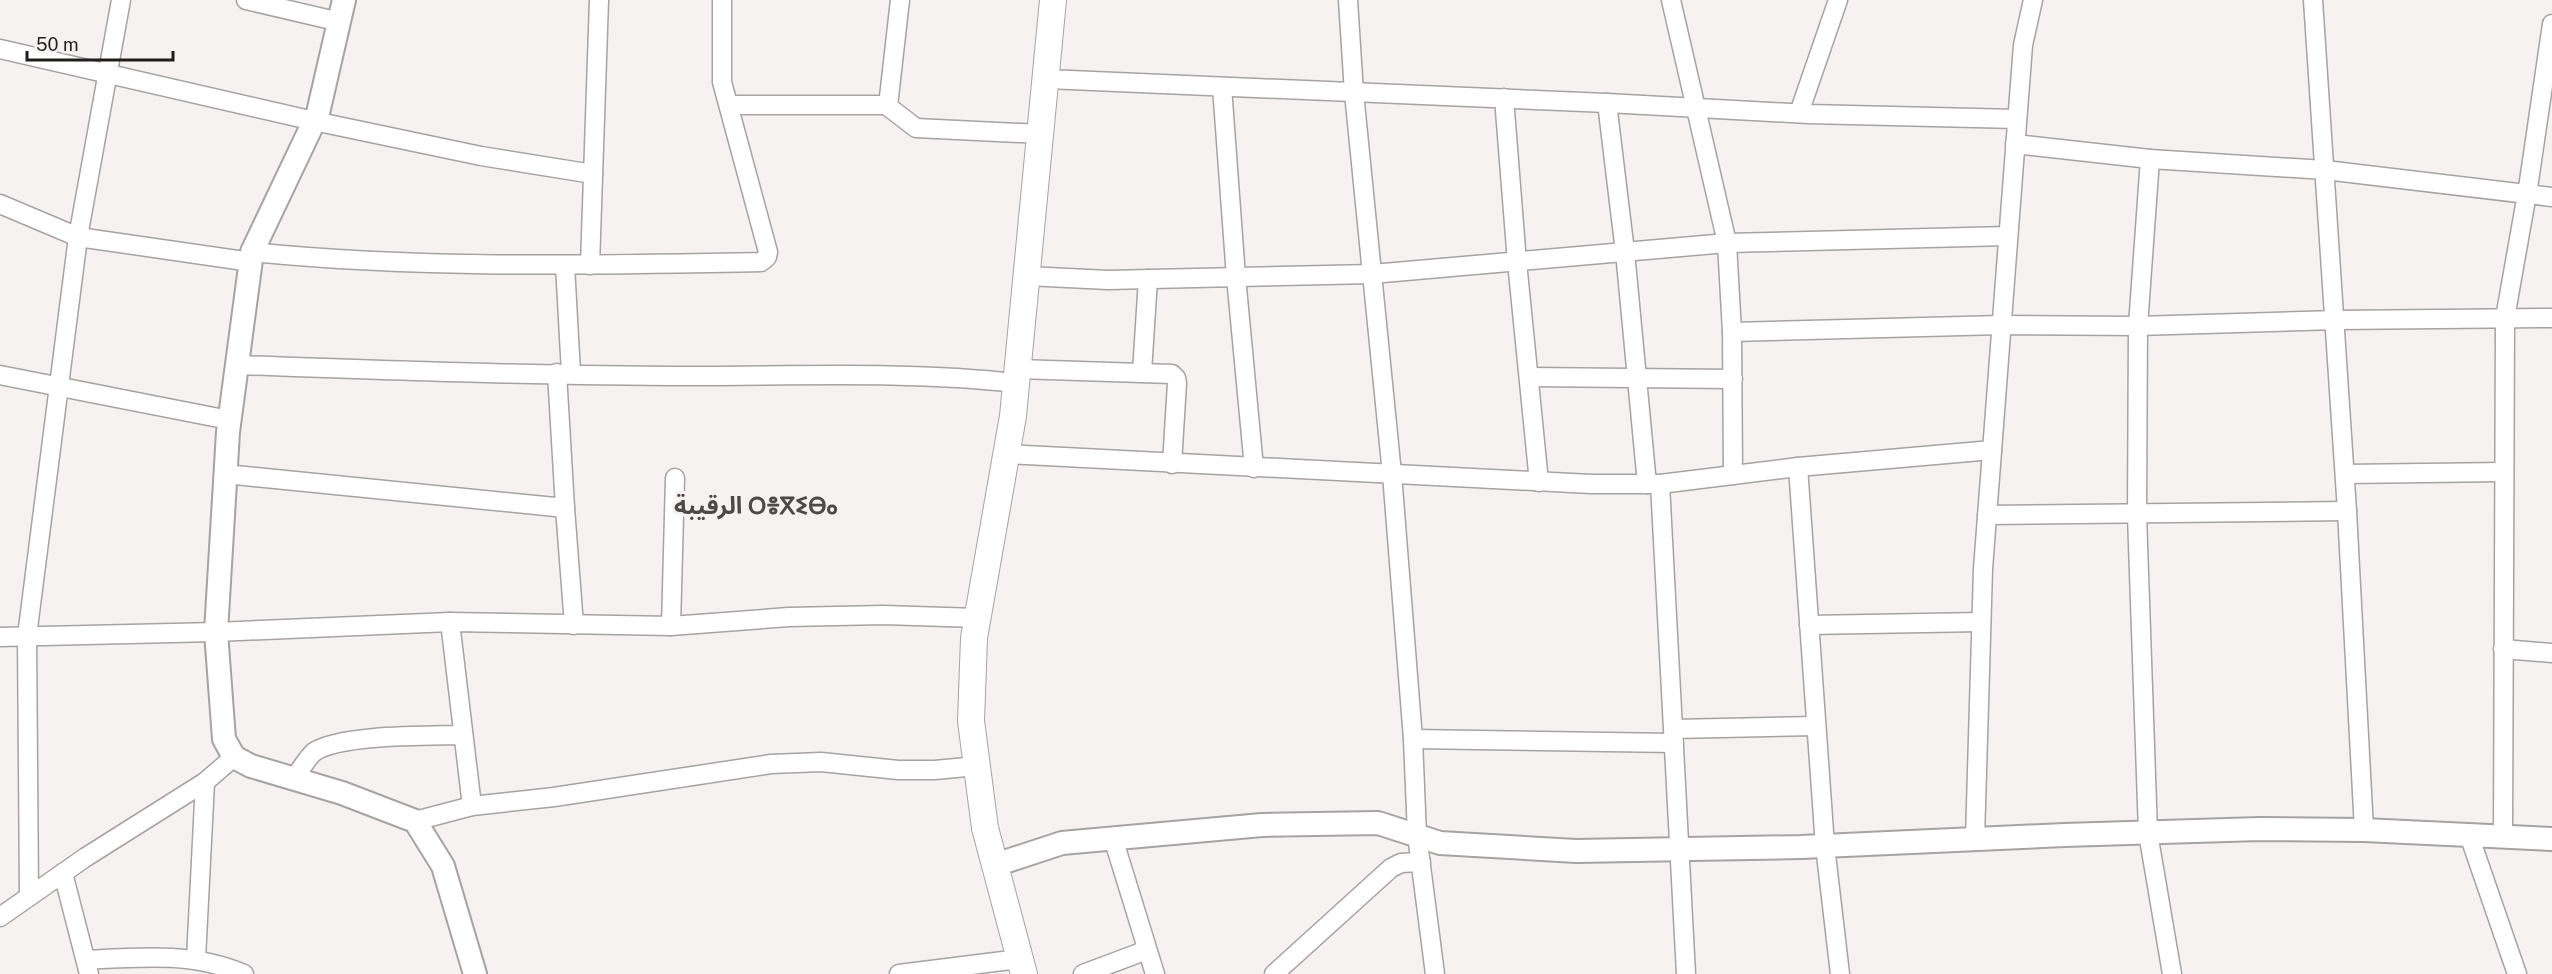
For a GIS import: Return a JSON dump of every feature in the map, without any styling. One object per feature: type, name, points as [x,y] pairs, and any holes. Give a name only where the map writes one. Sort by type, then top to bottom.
[{"type":"main road","points":[[1022,966],[985,828],[971,721],[974,638],[1017,376],[1053,0]]},
{"type":"street","points":[[29,896],[27,636],[78,237],[121,0]]},
{"type":"street","points":[[246,0],[342,11],[314,121],[252,257],[230,420],[216,632],[224,739],[234,757],[251,766],[342,793],[415,821],[472,806],[554,797],[771,764],[821,762],[868,768],[916,770],[977,766]]},
{"type":"street","points":[[590,265],[599,0]]},
{"type":"street","points":[[0,204],[78,237],[252,257],[412,263],[565,265],[761,262],[767,257],[722,82],[722,0]]},
{"type":"street","points":[[888,106],[900,0]]},
{"type":"street","points":[[1338,0],[1348,0],[1354,93],[1392,474],[1413,739],[1417,836],[1435,974]]},
{"type":"street","points":[[1671,0],[1727,243],[1732,332],[1733,476]]},
{"type":"street","points":[[1799,114],[1838,0]]},
{"type":"street","points":[[1975,839],[1981,622],[1987,515],[2023,45],[2033,0]]},
{"type":"street","points":[[2313,0],[2336,320],[2364,830]]},
{"type":"street","points":[[2503,836],[2505,318],[2552,24]]},
{"type":"street","points":[[0,49],[314,121],[481,156],[593,174]]},
{"type":"street","points":[[1047,79],[1607,102],[1799,114],[2017,119]]},
{"type":"street","points":[[1222,87],[1236,277],[1254,468]]},
{"type":"street","points":[[1504,98],[1517,261],[1539,482]]},
{"type":"street","points":[[1607,102],[1637,378],[1654,484],[1674,736],[1686,974]]},
{"type":"street","points":[[729,105],[888,106],[916,128],[1041,134]]},
{"type":"street","points":[[2015,144],[2150,159],[2325,170],[2526,196],[2552,197]]},
{"type":"street","points":[[2150,159],[2138,326],[2137,515],[2148,832],[2172,974]]},
{"type":"street","points":[[1027,276],[1108,280],[1372,274],[1727,243],[2008,236]]},
{"type":"street","points":[[565,265],[565,508],[574,625]]},
{"type":"street","points":[[1142,372],[1148,279]]},
{"type":"street","points":[[1732,332],[2552,318]]},
{"type":"street","points":[[237,365],[564,373],[798,374],[984,380],[1017,376],[1142,372],[1172,374],[1176,378],[1172,464]]},
{"type":"street","points":[[0,375],[230,420]]},
{"type":"street","points":[[1529,377],[1733,379]]},
{"type":"street","points":[[1006,454],[1539,482],[1654,484],[1798,467],[1992,450]]},
{"type":"street","points":[[1798,467],[1815,726],[1825,846],[1840,974]]},
{"type":"street","points":[[2345,474],[2504,472]]},
{"type":"street","points":[[225,474],[565,508]]},
{"type":"street","points":[[671,626],[675,478]]},
{"type":"street","points":[[1987,515],[2347,511]]},
{"type":"street","points":[[0,637],[216,632],[450,622],[671,626],[789,617],[883,615],[978,618]]},
{"type":"street","points":[[450,622],[472,806]]},
{"type":"street","points":[[1809,625],[1981,622]]},
{"type":"street","points":[[2503,649],[2552,653]]},
{"type":"street","points":[[1413,739],[1674,736],[1815,726]]},
{"type":"street","points":[[294,778],[314,752],[336,744],[358,740],[463,735]]},
{"type":"street","points":[[0,918],[63,873],[205,782],[234,757]]},
{"type":"street","points":[[196,959],[205,782]]},
{"type":"street","points":[[415,821],[443,866],[475,974]]},
{"type":"street","points":[[995,865],[1062,843],[1262,825],[1378,823],[1440,843],[1576,851],[1825,846],[2260,829],[2364,830],[2552,839]]},
{"type":"street","points":[[2469,835],[2517,974]]},
{"type":"street","points":[[1113,838],[1155,974]]},
{"type":"street","points":[[1274,974],[1391,868],[1401,863],[1421,862]]},
{"type":"street","points":[[63,873],[88,967],[148,957],[196,959],[244,974]]},
{"type":"street","points":[[1083,974],[1147,951]]},
{"type":"street","points":[[899,974],[1022,966]]},
{"type":"district","name":"الرقيبة ⵔⴻⴳⵉⴱⴰ","points":[[756,505]]}]
